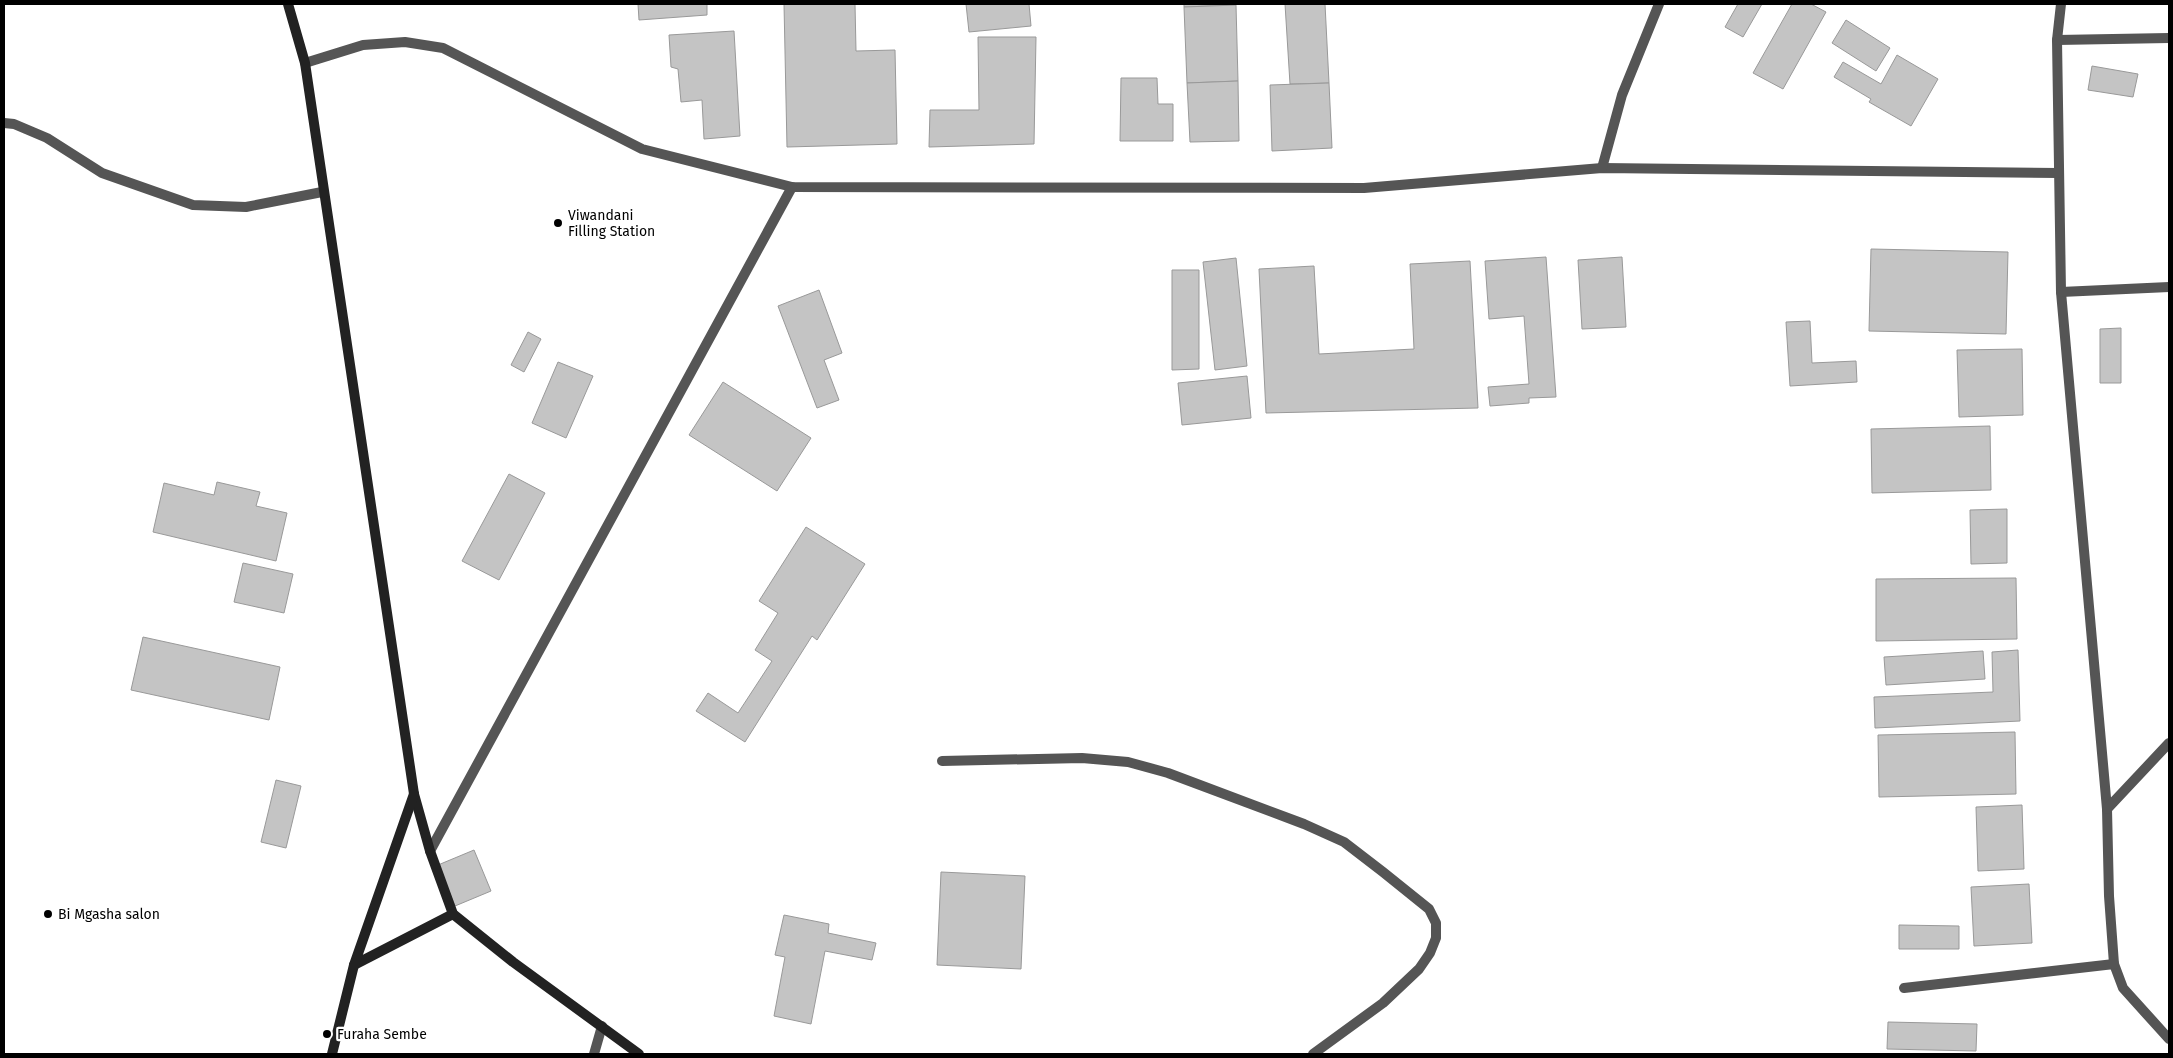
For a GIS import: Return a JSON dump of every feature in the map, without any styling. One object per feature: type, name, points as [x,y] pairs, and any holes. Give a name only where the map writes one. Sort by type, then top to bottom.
[{"type":"street","points":[[288,4],[304,62],[322,192],[352,371],[414,794],[430,851],[453,914],[512,962],[639,1054]]},
{"type":"street","points":[[1602,168],[1622,95],[1659,4]]},
{"type":"street","points":[[2062,4],[2057,40],[2061,292],[2107,810],[2109,896],[2114,964],[2123,988],[2169,1040]]},
{"type":"street","points":[[2057,40],[2169,38]]},
{"type":"street","points":[[304,62],[363,45],[405,42],[444,48],[642,149],[792,187],[1364,188],[1602,168],[2058,173]]},
{"type":"street","points":[[4,123],[14,124],[47,138],[102,173],[193,206],[246,207],[322,192]]},
{"type":"street","points":[[430,851],[792,187]]},
{"type":"street","points":[[2061,292],[2169,287]]},
{"type":"street","points":[[2107,810],[2169,742]]},
{"type":"street","points":[[942,761],[1082,758],[1128,762],[1168,773],[1304,824],[1344,842],[1383,872],[1429,909],[1436,923],[1436,938],[1433,946],[1419,969],[1383,1003],[1313,1054]]},
{"type":"street","points":[[332,1054],[354,965],[414,794]]},
{"type":"street","points":[[354,965],[453,914]]},
{"type":"street","points":[[1904,988],[2114,964]]},
{"type":"street","points":[[594,1054],[602,1026]]},
{"type":"building","points":[[638,4],[707,4],[707,15],[639,20]]},
{"type":"building","points":[[784,4],[855,4],[856,51],[895,50],[897,144],[787,147]]},
{"type":"building","points":[[966,4],[1029,4],[1031,26],[969,32]]},
{"type":"building","points":[[1184,4],[1236,4],[1236,5],[1184,7]]},
{"type":"building","points":[[1285,4],[1325,4],[1329,83],[1290,84]]},
{"type":"building","points":[[1738,4],[1762,4],[1743,37],[1725,27]]},
{"type":"building","points":[[1792,4],[1811,4],[1826,12],[1783,89],[1753,73]]},
{"type":"building","points":[[1236,5],[1238,81],[1187,83],[1184,7]]},
{"type":"building","points":[[1846,20],[1890,48],[1876,71],[1832,43]]},
{"type":"building","points":[[734,31],[740,136],[704,139],[702,100],[681,102],[678,69],[671,67],[669,35]]},
{"type":"building","points":[[978,37],[1036,37],[1034,144],[929,147],[930,110],[979,110]]},
{"type":"building","points":[[1897,55],[1938,79],[1911,126],[1869,102],[1871,99],[1834,77],[1843,62],[1881,84]]},
{"type":"building","points":[[2092,66],[2138,74],[2133,97],[2088,90]]},
{"type":"building","points":[[1121,78],[1157,78],[1158,104],[1173,104],[1173,141],[1120,141]]},
{"type":"building","points":[[1238,81],[1239,141],[1190,142],[1187,83]]},
{"type":"building","points":[[1329,83],[1332,148],[1272,151],[1270,85]]},
{"type":"building","points":[[1871,249],[2008,252],[2006,334],[1869,331]]},
{"type":"building","points":[[1546,257],[1556,397],[1529,398],[1529,403],[1490,406],[1488,387],[1529,384],[1524,316],[1489,319],[1485,261]]},
{"type":"building","points":[[1622,257],[1626,327],[1582,329],[1578,260]]},
{"type":"building","points":[[1236,258],[1247,366],[1215,370],[1203,262]]},
{"type":"building","points":[[1470,261],[1478,408],[1266,413],[1259,269],[1314,266],[1319,354],[1414,349],[1410,264]]},
{"type":"building","points":[[1172,270],[1199,270],[1199,369],[1172,370]]},
{"type":"building","points":[[819,290],[842,353],[824,360],[839,400],[817,408],[778,306]]},
{"type":"building","points":[[1810,321],[1812,363],[1856,361],[1857,382],[1790,386],[1786,322]]},
{"type":"building","points":[[2121,328],[2121,383],[2100,383],[2100,329]]},
{"type":"building","points":[[528,332],[541,339],[524,372],[511,365]]},
{"type":"building","points":[[2022,349],[2023,415],[1959,417],[1957,350]]},
{"type":"building","points":[[558,362],[593,376],[566,438],[532,423]]},
{"type":"building","points":[[1247,376],[1251,418],[1182,425],[1178,383]]},
{"type":"building","points":[[723,382],[811,438],[777,491],[689,435]]},
{"type":"building","points":[[1990,426],[1991,490],[1872,493],[1871,429]]},
{"type":"building","points":[[509,474],[545,493],[499,580],[462,561]]},
{"type":"building","points":[[217,482],[260,492],[256,506],[287,513],[276,561],[153,532],[164,483],[214,495]]},
{"type":"building","points":[[2007,509],[2007,563],[1971,564],[1970,510]]},
{"type":"building","points":[[806,527],[865,564],[817,640],[812,636],[745,742],[696,711],[708,693],[738,713],[772,661],[755,650],[778,613],[759,601]]},
{"type":"building","points":[[243,563],[293,574],[284,613],[234,602]]},
{"type":"building","points":[[2016,578],[2017,639],[1876,641],[1876,579]]},
{"type":"building","points":[[143,637],[280,667],[269,720],[131,690]]},
{"type":"building","points":[[2018,650],[2020,721],[1875,728],[1874,697],[1993,692],[1992,652]]},
{"type":"building","points":[[1983,651],[1985,679],[1886,685],[1884,657]]},
{"type":"building","points":[[2015,732],[2016,794],[1879,797],[1878,735]]},
{"type":"building","points":[[276,780],[301,786],[286,848],[261,842]]},
{"type":"building","points":[[2022,805],[2024,869],[1978,871],[1976,807]]},
{"type":"building","points":[[474,850],[491,891],[455,906],[438,865]]},
{"type":"building","points":[[941,872],[1025,876],[1021,969],[937,965]]},
{"type":"building","points":[[2029,884],[2032,943],[1974,946],[1971,887]]},
{"type":"building","points":[[784,915],[829,924],[828,933],[876,943],[872,960],[825,951],[811,1024],[774,1016],[785,957],[775,955]]},
{"type":"building","points":[[1899,925],[1959,926],[1959,949],[1899,949]]},
{"type":"building","points":[[1888,1022],[1977,1024],[1976,1051],[1887,1049]]},
{"type":"place","name":"Viwandani Filling Station","points":[[558,223]]},
{"type":"place","name":"Bi Mgasha salon","points":[[48,914]]},
{"type":"place","name":"Furaha Sembe","points":[[327,1034]]}]
